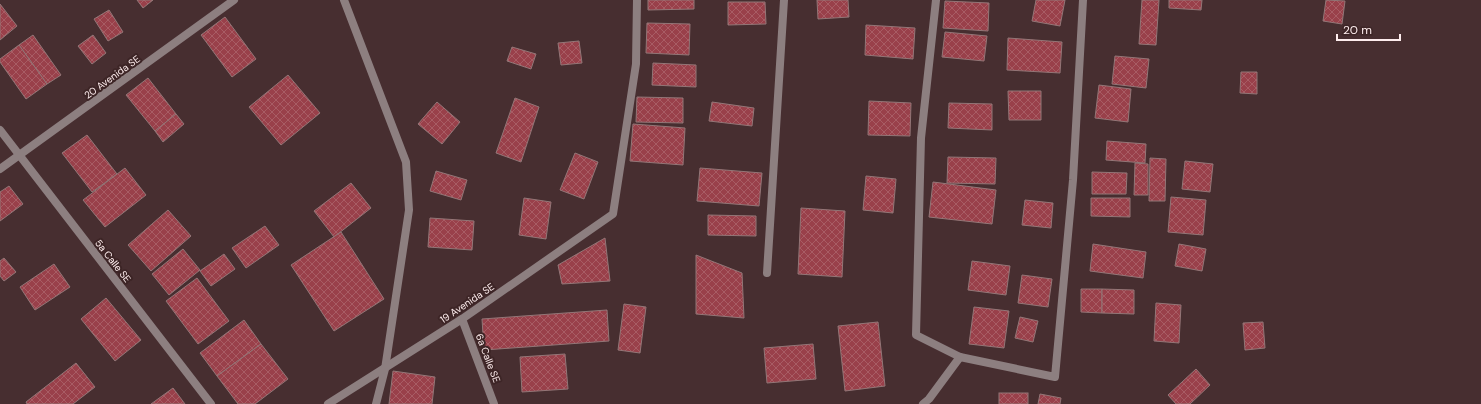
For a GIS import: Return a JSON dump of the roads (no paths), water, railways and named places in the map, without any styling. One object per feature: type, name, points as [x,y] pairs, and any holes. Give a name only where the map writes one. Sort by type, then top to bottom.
[{"type":"street","name":"20 Avenida SE","points":[[0,169],[234,0]]},
{"type":"street","points":[[344,0],[406,162],[409,210],[385,369],[376,404]]},
{"type":"street","name":"19 Avenida SE","points":[[328,404],[462,319],[613,214],[636,64],[637,0]]},
{"type":"street","points":[[768,273],[784,0]]},
{"type":"street","points":[[936,0],[921,138],[916,335],[960,357],[1055,377],[1073,180],[1083,0]]},
{"type":"street","name":"5a Calle SE","points":[[0,130],[211,404]]},
{"type":"street","name":"6a Calle SE","points":[[462,319],[494,404]]},
{"type":"street","points":[[923,404],[929,399],[960,357]]}]
